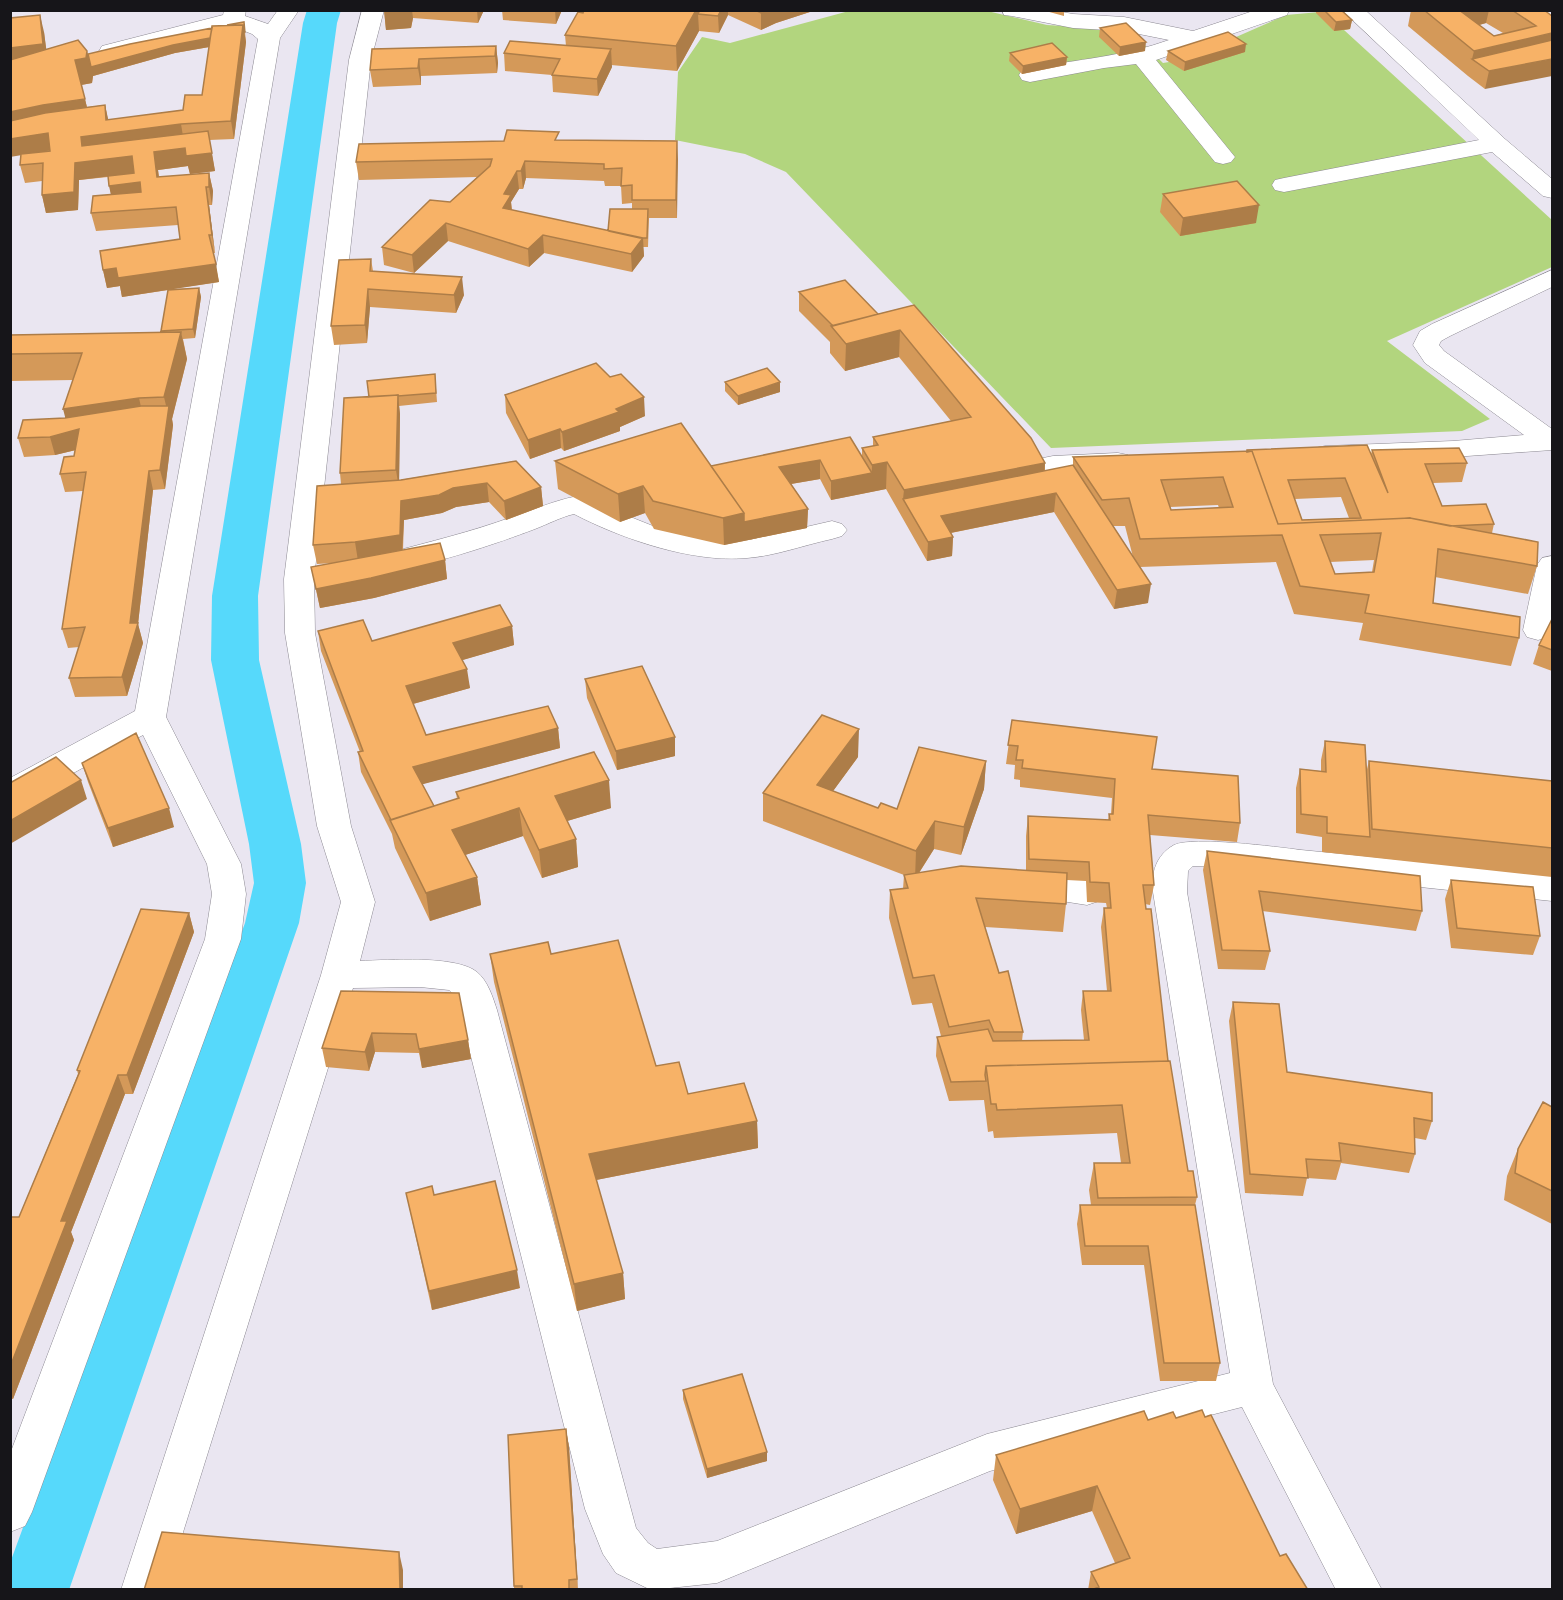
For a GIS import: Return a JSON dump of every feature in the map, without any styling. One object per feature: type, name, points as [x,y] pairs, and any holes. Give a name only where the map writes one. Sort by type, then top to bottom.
[{"type":"street","points":[[10,1512],[223,939],[229,894],[224,864],[150,717],[269,38],[289,10]]},
{"type":"street","points":[[143,1590],[339,975],[358,902],[334,826],[300,633],[310,577],[372,60],[374,10]]},
{"type":"street","points":[[1012,10],[1073,21],[1124,24],[1194,38]]},
{"type":"street","points":[[1030,75],[1104,61],[1142,57],[1279,10]]},
{"type":"street","points":[[1358,12],[1497,144],[1542,170],[1552,190]]},
{"type":"street","points":[[86,58],[234,15],[260,28],[269,38]]},
{"type":"street","points":[[1142,57],[1223,158]]},
{"type":"street","points":[[1284,185],[1497,144]]},
{"type":"street","points":[[1552,278],[1441,330],[1429,337],[1426,345],[1434,357],[1552,441]]},
{"type":"street","points":[[1300,455],[1453,449],[1552,441]]},
{"type":"street","points":[[1053,464],[1147,460]]},
{"type":"street","points":[[367,566],[424,555],[572,505],[578,505],[608,520],[651,536],[721,550],[749,549],[831,530]]},
{"type":"street","points":[[1538,630],[1552,565]]},
{"type":"street","points":[[10,793],[150,717]]},
{"type":"street","points":[[1360,1590],[1252,1386],[1160,894],[1172,865],[1186,854],[1241,856],[1552,888]]},
{"type":"street","points":[[988,880],[1087,892]]},
{"type":"street","points":[[339,975],[436,975],[460,979],[471,988],[479,1010],[607,1509],[618,1540],[632,1558],[654,1570],[717,1562],[987,1453],[1252,1386]]},
{"type":"green space","points":[[983,10],[1047,25],[1129,30],[1163,63],[1227,41],[1286,15],[1331,11],[1350,29],[1344,30],[1552,220],[1552,267],[1387,341],[1490,419],[1462,431],[1051,448],[786,172],[745,154],[675,140],[678,72],[702,37],[730,43],[849,11]]},
{"type":"building","points":[[584,10],[696,10],[676,46],[565,35],[578,12],[583,13]]},
{"type":"building","points":[[700,10],[721,10],[718,16],[698,14]]},
{"type":"building","points":[[1324,10],[1341,10],[1352,20],[1336,22]]},
{"type":"building","points":[[1424,10],[1459,10],[1494,36],[1536,26],[1512,10],[1544,10],[1552,16],[1552,33],[1474,51]]},
{"type":"building","points":[[40,15],[43,44],[10,48],[10,18]]},
{"type":"building","points":[[244,22],[245,33],[243,25],[227,25]]},
{"type":"building","points":[[1126,23],[1146,42],[1120,47],[1100,28]]},
{"type":"building","points":[[243,25],[231,121],[181,124],[81,137],[82,146],[208,131],[212,153],[186,156],[185,148],[154,152],[157,177],[209,173],[209,187],[206,187],[212,235],[209,235],[216,264],[118,278],[116,268],[103,270],[100,251],[180,239],[176,207],[91,213],[93,196],[141,192],[140,182],[109,186],[108,176],[134,173],[132,156],[75,163],[74,192],[42,195],[43,163],[20,165],[21,154],[50,151],[48,133],[10,139],[10,121],[45,113],[105,105],[106,120],[183,110],[185,95],[202,95],[212,26]]},
{"type":"building","points":[[212,28],[210,38],[173,45],[91,67],[88,54]]},
{"type":"building","points":[[1228,32],[1246,44],[1185,62],[1168,51]]},
{"type":"building","points":[[78,40],[87,51],[86,58],[75,60],[85,99],[10,112],[10,60]]},
{"type":"building","points":[[1552,40],[1552,59],[1489,71],[1472,59]]},
{"type":"building","points":[[510,41],[611,49],[597,79],[552,75],[560,59],[504,53]]},
{"type":"building","points":[[1052,43],[1067,57],[1023,66],[1010,53]]},
{"type":"building","points":[[496,46],[495,56],[419,59],[418,68],[370,70],[372,49]]},
{"type":"building","points":[[507,130],[559,132],[555,140],[677,141],[676,200],[632,200],[632,185],[621,186],[622,168],[604,169],[604,164],[525,161],[521,171],[517,171],[504,194],[511,195],[503,208],[643,238],[631,254],[543,235],[528,249],[446,223],[412,255],[382,247],[430,200],[450,202],[490,166],[492,159],[356,162],[359,144],[504,141]]},
{"type":"building","points":[[1237,181],[1259,205],[1183,218],[1163,194]]},
{"type":"building","points":[[610,209],[648,209],[647,238],[608,231]]},
{"type":"building","points":[[371,259],[370,271],[462,277],[454,295],[368,289],[365,325],[331,326],[339,260]]},
{"type":"building","points":[[845,280],[878,314],[833,326],[799,292]]},
{"type":"building","points":[[199,288],[193,329],[161,331],[168,290]]},
{"type":"building","points":[[914,305],[1031,438],[1045,463],[904,490],[887,462],[872,465],[862,448],[878,445],[873,437],[971,417],[900,330],[846,344],[831,326]]},
{"type":"building","points":[[181,332],[164,397],[139,398],[63,409],[82,353],[10,354],[10,335]]},
{"type":"building","points":[[596,363],[610,377],[621,374],[644,397],[616,409],[619,412],[562,432],[560,429],[528,440],[505,395]]},
{"type":"building","points":[[767,368],[780,382],[738,396],[725,382]]},
{"type":"building","points":[[435,374],[436,393],[369,397],[367,381]]},
{"type":"building","points":[[398,395],[396,470],[340,473],[344,398]]},
{"type":"building","points":[[141,406],[169,406],[160,470],[149,471],[130,623],[138,623],[122,677],[69,678],[85,627],[62,629],[86,472],[60,474],[64,457],[74,456],[79,429],[50,437],[18,438],[23,420],[65,418]]},
{"type":"building","points":[[681,423],[744,513],[723,518],[653,501],[643,486],[618,494],[555,461]]},
{"type":"building","points":[[850,437],[872,473],[831,481],[820,460],[779,467],[808,509],[744,522],[744,513],[711,466]]},
{"type":"building","points":[[1367,445],[1388,493],[1372,450],[1459,448],[1467,463],[1425,464],[1442,506],[1486,504],[1494,524],[1450,526],[1410,518],[1278,524],[1252,451],[1247,452],[1247,450]],"holes":[[[1345,478],[1361,518],[1302,520],[1288,480]]]},
{"type":"building","points":[[1252,451],[1278,524],[1410,518],[1538,542],[1537,566],[1438,549],[1433,603],[1520,617],[1519,638],[1365,613],[1369,595],[1300,586],[1282,535],[1140,539],[1129,498],[1102,500],[1073,457]],"holes":[[[1223,477],[1233,507],[1171,510],[1161,480]],[[1381,533],[1374,572],[1335,574],[1320,535]]]},
{"type":"building","points":[[516,461],[541,487],[504,501],[487,483],[453,488],[439,495],[401,501],[400,535],[355,542],[313,545],[317,486],[401,480]]},
{"type":"building","points":[[1073,465],[1151,584],[1117,590],[1056,493],[941,516],[953,537],[928,542],[903,499]]},
{"type":"building","points":[[440,543],[445,560],[316,589],[311,567]]},
{"type":"building","points":[[500,605],[512,626],[453,643],[467,669],[406,686],[426,735],[548,706],[558,728],[413,767],[434,806],[391,820],[358,752],[363,751],[318,631],[363,620],[372,641]]},
{"type":"building","points":[[1552,619],[1552,650],[1539,645]]},
{"type":"building","points":[[642,666],[675,737],[616,751],[585,679]]},
{"type":"building","points":[[822,715],[859,729],[817,785],[878,808],[881,803],[897,809],[919,747],[986,761],[964,827],[935,821],[916,851],[763,793]]},
{"type":"building","points":[[1012,720],[1157,737],[1152,769],[1238,776],[1240,823],[1148,815],[1154,885],[1143,885],[1146,909],[1151,909],[1168,1061],[986,1066],[986,1081],[951,1082],[937,1037],[988,1029],[993,1041],[1089,1040],[1083,991],[1111,991],[1104,908],[1111,908],[1109,883],[1090,882],[1089,862],[1029,859],[1028,816],[1110,820],[1109,814],[1113,814],[1115,779],[1022,768],[1023,760],[1016,760],[1018,746],[1008,745]]},
{"type":"building","points":[[136,733],[169,808],[108,828],[82,763]]},
{"type":"building","points":[[1325,741],[1365,745],[1370,837],[1327,833],[1327,817],[1301,814],[1300,769],[1326,772]]},
{"type":"building","points":[[594,752],[609,780],[555,796],[576,839],[539,850],[519,808],[452,830],[477,877],[426,893],[390,820],[459,798],[456,792]]},
{"type":"building","points":[[56,757],[81,780],[10,821],[10,783]]},
{"type":"building","points":[[1369,761],[1552,781],[1552,848],[1372,829]]},
{"type":"building","points":[[1207,851],[1420,876],[1422,911],[1259,891],[1270,951],[1222,950]]},
{"type":"building","points":[[961,866],[1067,873],[1066,904],[976,898],[999,973],[1008,971],[1023,1032],[994,1032],[989,1020],[949,1027],[934,975],[913,978],[890,890],[908,888],[904,875]]},
{"type":"building","points":[[1451,880],[1533,887],[1540,936],[1457,928]]},
{"type":"building","points":[[141,909],[189,913],[127,1075],[118,1075],[61,1221],[67,1221],[10,1367],[10,1217],[19,1217],[80,1071],[77,1070]]},
{"type":"building","points":[[618,940],[656,1066],[679,1062],[688,1094],[744,1083],[757,1121],[589,1154],[623,1273],[574,1284],[490,954],[548,942],[551,954]]},
{"type":"building","points":[[341,991],[459,993],[468,1040],[419,1049],[416,1034],[372,1033],[365,1052],[322,1048]]},
{"type":"building","points":[[1233,1002],[1279,1004],[1287,1072],[1432,1093],[1432,1121],[1414,1118],[1415,1154],[1339,1143],[1341,1161],[1306,1159],[1308,1178],[1250,1174]]},
{"type":"building","points":[[1170,1061],[1188,1171],[1193,1171],[1197,1197],[1098,1198],[1094,1163],[1130,1163],[1122,1105],[997,1110],[996,1104],[991,1104],[986,1066]]},
{"type":"building","points":[[1543,1102],[1552,1107],[1552,1191],[1515,1173],[1518,1149]]},
{"type":"building","points":[[495,1181],[517,1270],[429,1291],[406,1193],[432,1186],[434,1195]]},
{"type":"building","points":[[1080,1205],[1195,1205],[1220,1363],[1164,1363],[1148,1246],[1085,1246]]},
{"type":"building","points":[[742,1374],[767,1452],[707,1469],[683,1390]]},
{"type":"building","points":[[1202,1410],[1205,1417],[1211,1415],[1280,1556],[1286,1554],[1308,1590],[1091,1590],[1099,1587],[1091,1572],[1130,1558],[1097,1486],[1020,1509],[996,1455],[1144,1411],[1148,1420],[1173,1412],[1176,1418]]},
{"type":"building","points":[[566,1429],[577,1579],[569,1580],[569,1590],[522,1590],[522,1586],[514,1586],[508,1435]]},
{"type":"building","points":[[162,1532],[399,1552],[400,1590],[144,1590]]},
{"type":"waterway","points":[[35,1590],[272,923],[280,883],[275,844],[235,660],[235,596],[320,23],[324,10]]}]
